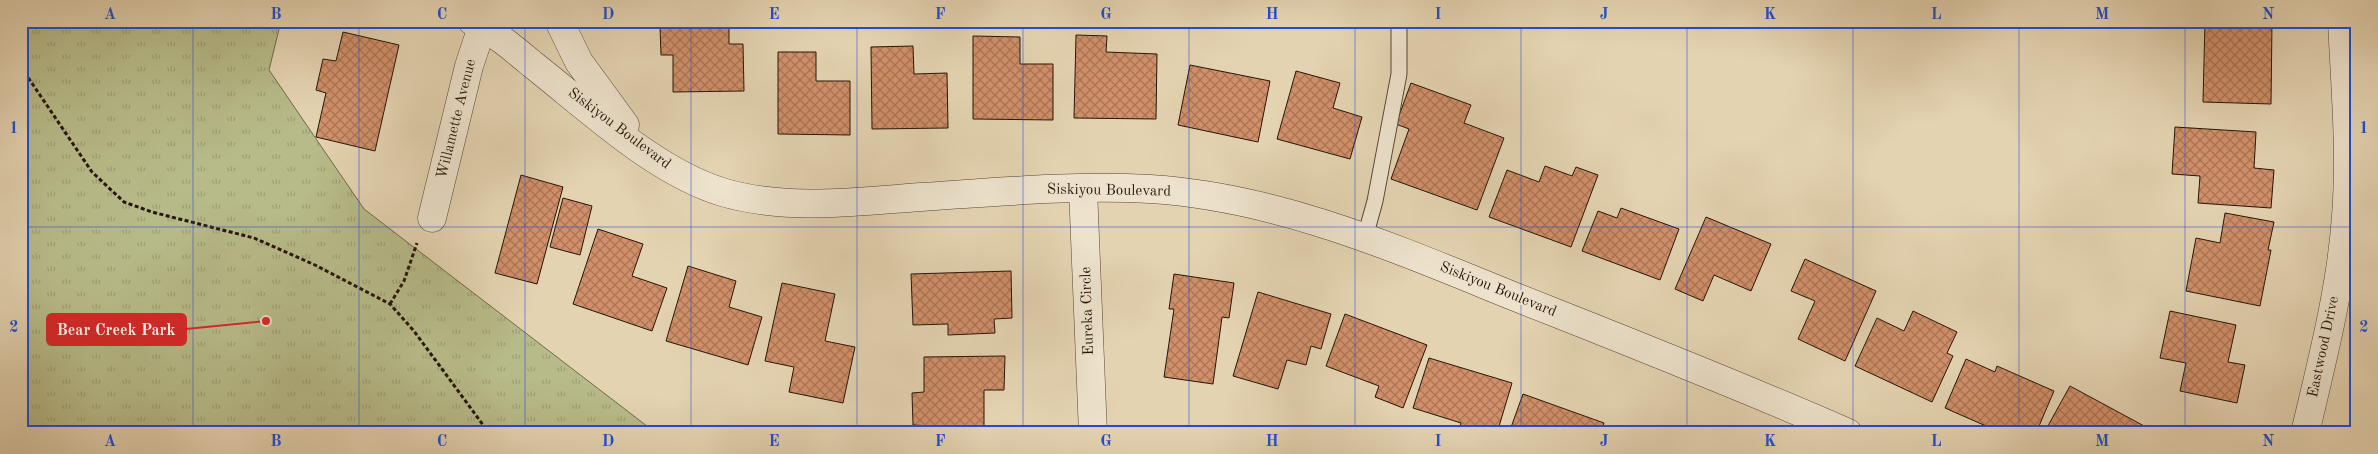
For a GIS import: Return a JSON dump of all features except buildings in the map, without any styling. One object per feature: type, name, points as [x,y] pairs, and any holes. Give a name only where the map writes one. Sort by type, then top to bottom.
[{"type":"street","points":[[559,21],[579,62],[643,151]]},
{"type":"street","name":"Eastwood Drive","points":[[2305,433],[2334,309],[2346,216],[2348,142],[2342,21]]},
{"type":"street","name":"Siskiyou Boulevard","points":[[479,23],[643,151],[685,177],[720,191],[777,203],[861,202],[1027,190],[1083,189],[1151,189],[1231,199],[1302,216],[1366,237],[1710,374],[1848,433]]},
{"type":"street","name":"Willamette Avenue","points":[[432,218],[479,23]]},
{"type":"street","name":"Eureka Circle","points":[[1083,189],[1093,433]]},
{"type":"lane","points":[[1366,237],[1375,201],[1399,74],[1399,21]]},
{"type":"path","points":[[21,68],[92,172],[124,202],[152,212],[254,238],[315,265],[390,304],[414,331],[489,433]]},
{"type":"path","points":[[390,304],[404,282],[419,238],[429,227],[432,218]]},
{"type":"green space","points":[[21,21],[281,21],[269,70],[364,209],[656,433],[21,433]]},
{"type":"place","name":"Bear Creek Park","points":[[266,321]]}]
